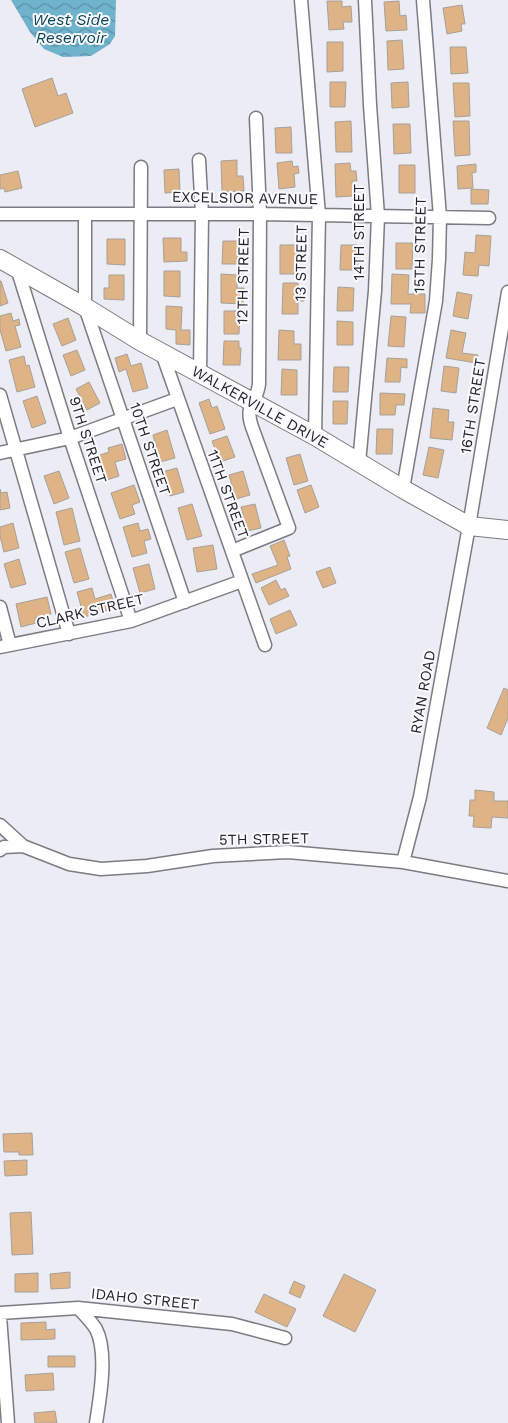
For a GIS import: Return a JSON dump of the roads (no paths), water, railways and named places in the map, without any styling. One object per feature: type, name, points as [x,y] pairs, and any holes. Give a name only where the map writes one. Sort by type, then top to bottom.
[{"type":"street","name":"13 STREET","points":[[302,0],[318,215],[315,436]]},
{"type":"street","name":"14TH STREET","points":[[359,463],[375,291],[378,216],[365,0]]},
{"type":"street","name":"15TH STREET","points":[[403,489],[436,301],[439,259],[440,217],[423,0]]},
{"type":"street","name":"12TH STREET","points":[[252,402],[259,384],[260,214],[256,118]]},
{"type":"street","points":[[199,160],[202,214],[200,373]]},
{"type":"street","points":[[140,341],[141,167]]},
{"type":"street","name":"EXCELSIOR AVENUE","points":[[0,214],[260,214],[489,218]]},
{"type":"street","name":"10TH STREET","points":[[85,215],[85,306],[184,602]]},
{"type":"street","name":"WALKERVILLE DRIVE","points":[[0,259],[85,306],[140,341],[315,436],[469,526],[508,530]]},
{"type":"street","name":"9TH STREET","points":[[17,268],[70,438],[131,621]]},
{"type":"street","name":"16TH STREET","points":[[469,526],[508,292]]},
{"type":"street","name":"11TH STREET","points":[[162,353],[265,645]]},
{"type":"street","points":[[0,394],[69,634]]},
{"type":"street","points":[[0,453],[70,438],[178,399]]},
{"type":"street","points":[[232,551],[289,528],[249,419],[249,410],[252,402]]},
{"type":"street","name":"RYAN ROAD","points":[[403,862],[420,797],[469,526]]},
{"type":"street","name":"CLARK STREET","points":[[5,646],[131,621],[242,581]]},
{"type":"street","points":[[0,607],[5,646]]},
{"type":"street","name":"5TH STREET","points":[[0,825],[23,846],[69,864],[101,869],[147,866],[213,856],[288,852],[403,862],[508,881]]},
{"type":"street","points":[[0,850],[23,846]]},
{"type":"street","points":[[78,1308],[95,1327],[100,1339],[102,1358],[96,1423]]},
{"type":"street","name":"IDAHO STREET","points":[[0,1315],[78,1308],[232,1324],[285,1338]]},
{"type":"street","points":[[0,1315],[8,1423]]},
{"type":"water","name":"West Side Reservoir","points":[[11,0],[116,0],[115,36],[110,44],[91,56],[63,57],[44,49],[30,32]]}]
